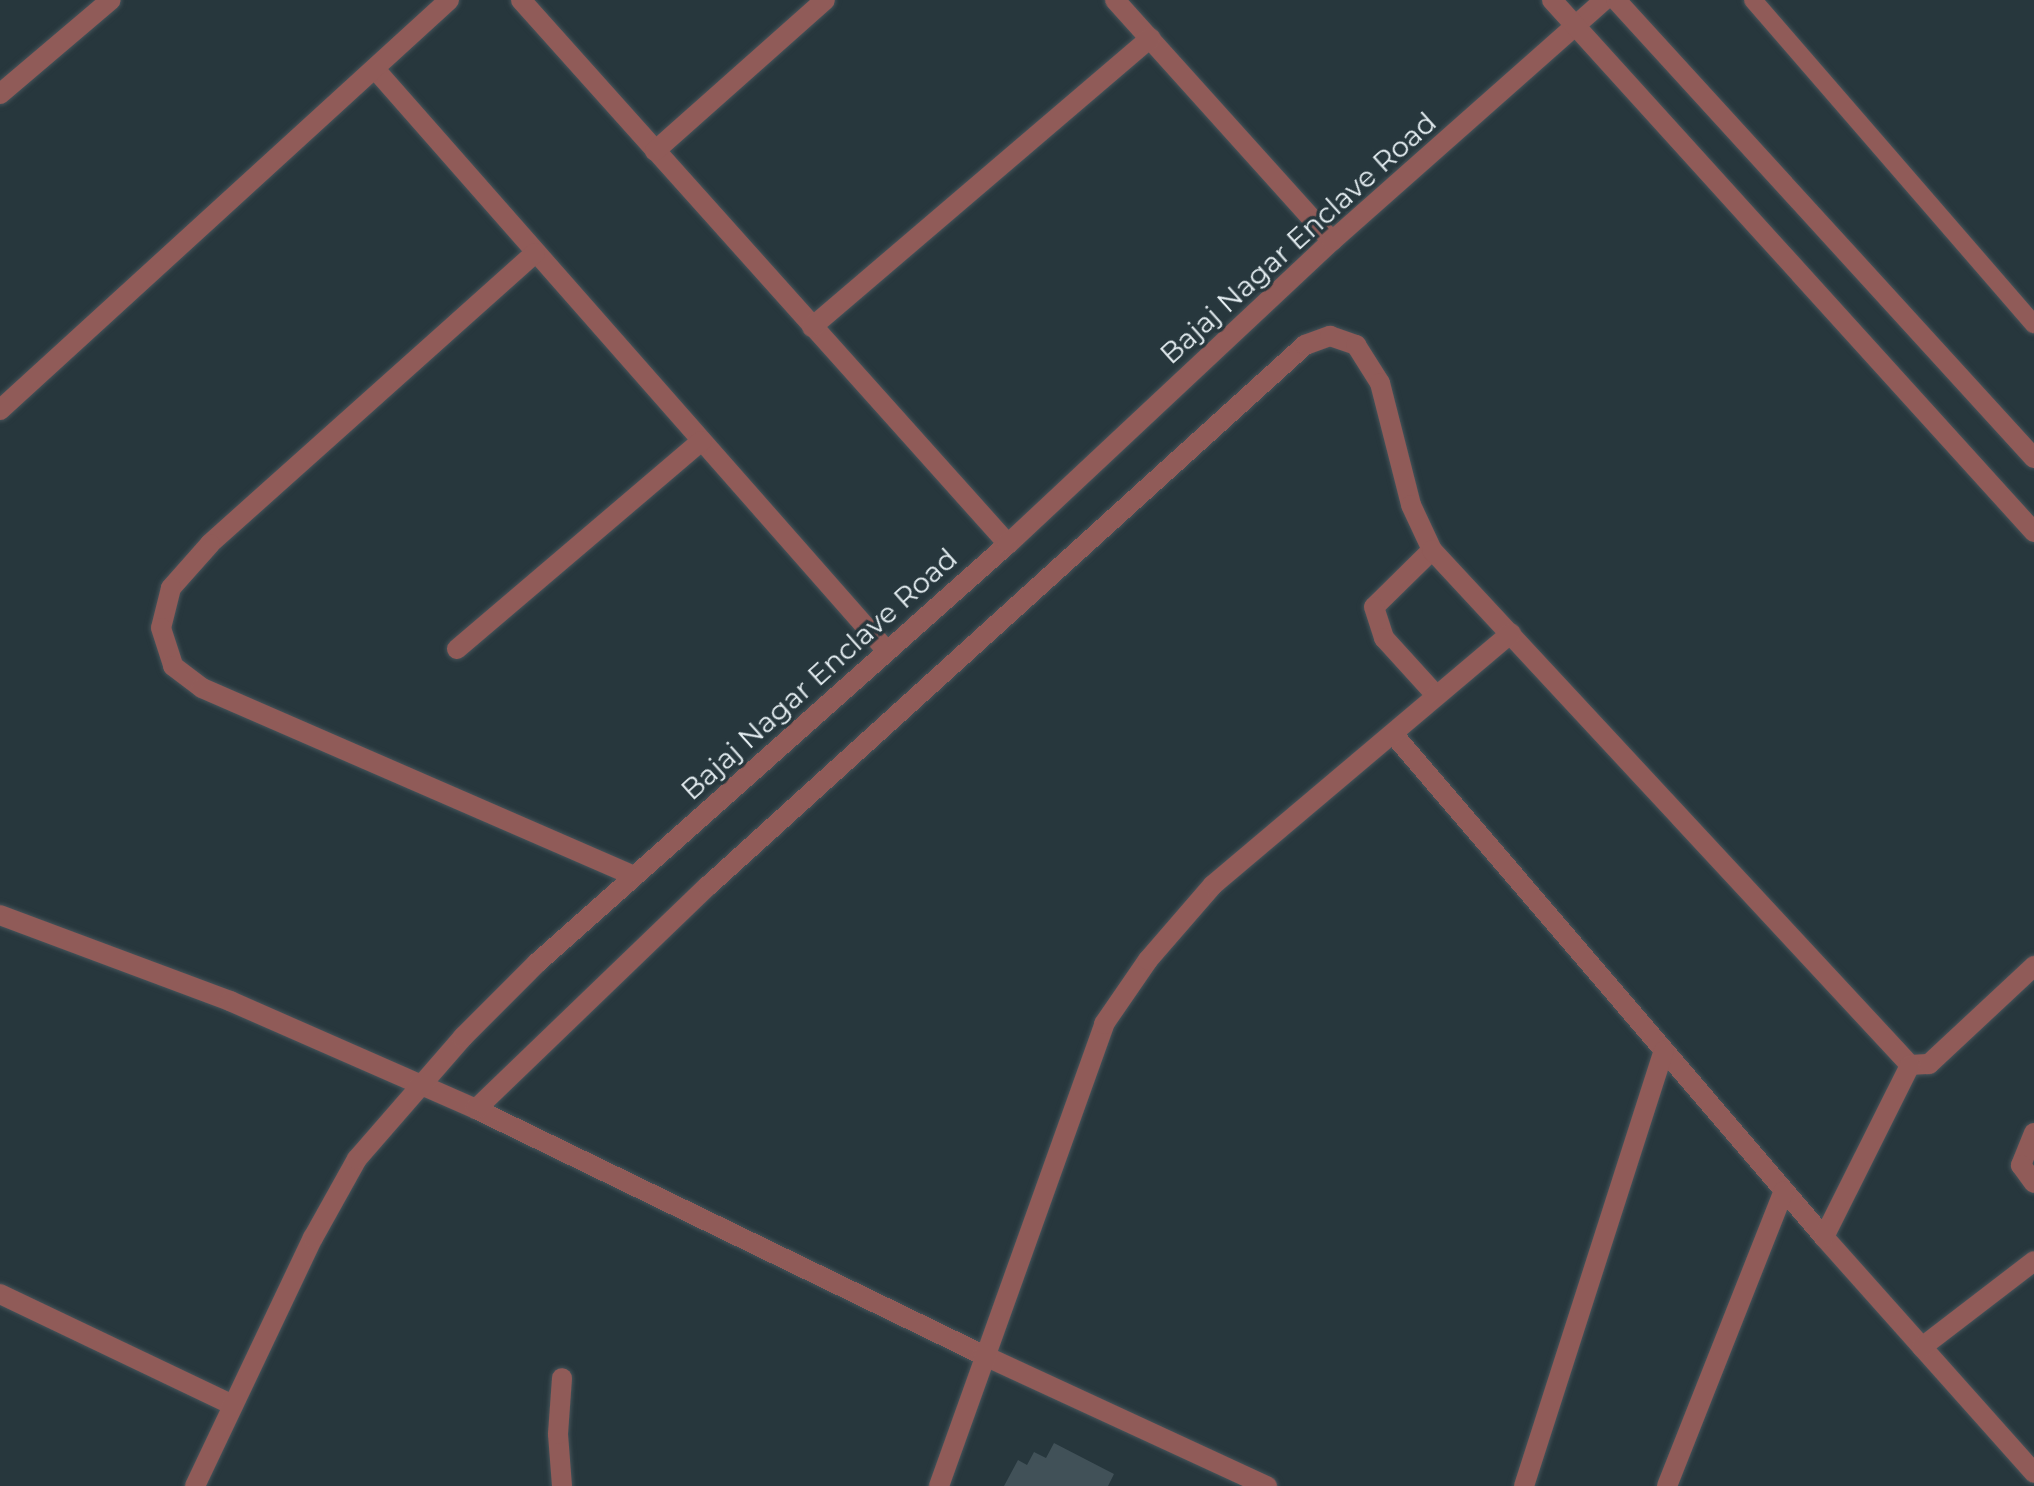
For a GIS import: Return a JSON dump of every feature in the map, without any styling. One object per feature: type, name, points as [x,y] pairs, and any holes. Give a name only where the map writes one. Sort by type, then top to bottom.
[{"type":"street","points":[[0,94],[111,0]]},
{"type":"street","points":[[0,410],[449,0]]},
{"type":"street","points":[[521,0],[1008,544]]},
{"type":"street","points":[[655,151],[825,0]]},
{"type":"street","points":[[1115,0],[1332,241]]},
{"type":"street","points":[[1552,0],[2034,532]]},
{"type":"street","name":"Bajaj Nagar Enclave Road","points":[[195,1486],[313,1238],[357,1159],[418,1084],[537,963],[1008,544],[1332,241],[1604,0]]},
{"type":"street","points":[[1616,0],[2034,458]]},
{"type":"street","points":[[812,327],[1150,38]]},
{"type":"street","points":[[375,69],[887,651]]},
{"type":"street","points":[[535,253],[210,544],[171,588],[162,606],[161,628],[173,666],[202,688],[634,876]]},
{"type":"street","points":[[476,1109],[708,886],[1305,345],[1330,336],[1356,345],[1380,383],[1411,505],[1432,550],[1910,1065]]},
{"type":"street","points":[[457,649],[701,441]]},
{"type":"street","points":[[1432,550],[1374,607],[1384,638],[1435,694]]},
{"type":"street","points":[[939,1486],[983,1355],[1104,1024],[1148,960],[1213,885],[1394,735],[1435,694],[1511,633]]},
{"type":"street","points":[[1394,735],[1784,1191],[2034,1473]]},
{"type":"street","points":[[0,915],[230,1001],[476,1109],[983,1355],[1267,1486]]},
{"type":"street","points":[[1910,1065],[1929,1064],[2032,973]]},
{"type":"street","points":[[1524,1486],[1664,1051]]},
{"type":"street","points":[[1824,1237],[1910,1065]]},
{"type":"street","points":[[2034,1133],[2021,1165],[2034,1183]]},
{"type":"street","points":[[1667,1486],[1784,1191]]},
{"type":"street","points":[[1922,1347],[2034,1261]]},
{"type":"street","points":[[0,1294],[233,1405]]},
{"type":"street","points":[[562,1378],[558,1434],[562,1486]]},
{"type":"lane","points":[[1753,0],[2034,324]]},
{"type":"building","points":[[1054,1443],[1114,1474],[1108,1486],[1004,1486],[1018,1460],[1027,1465],[1034,1452],[1046,1458]]}]
